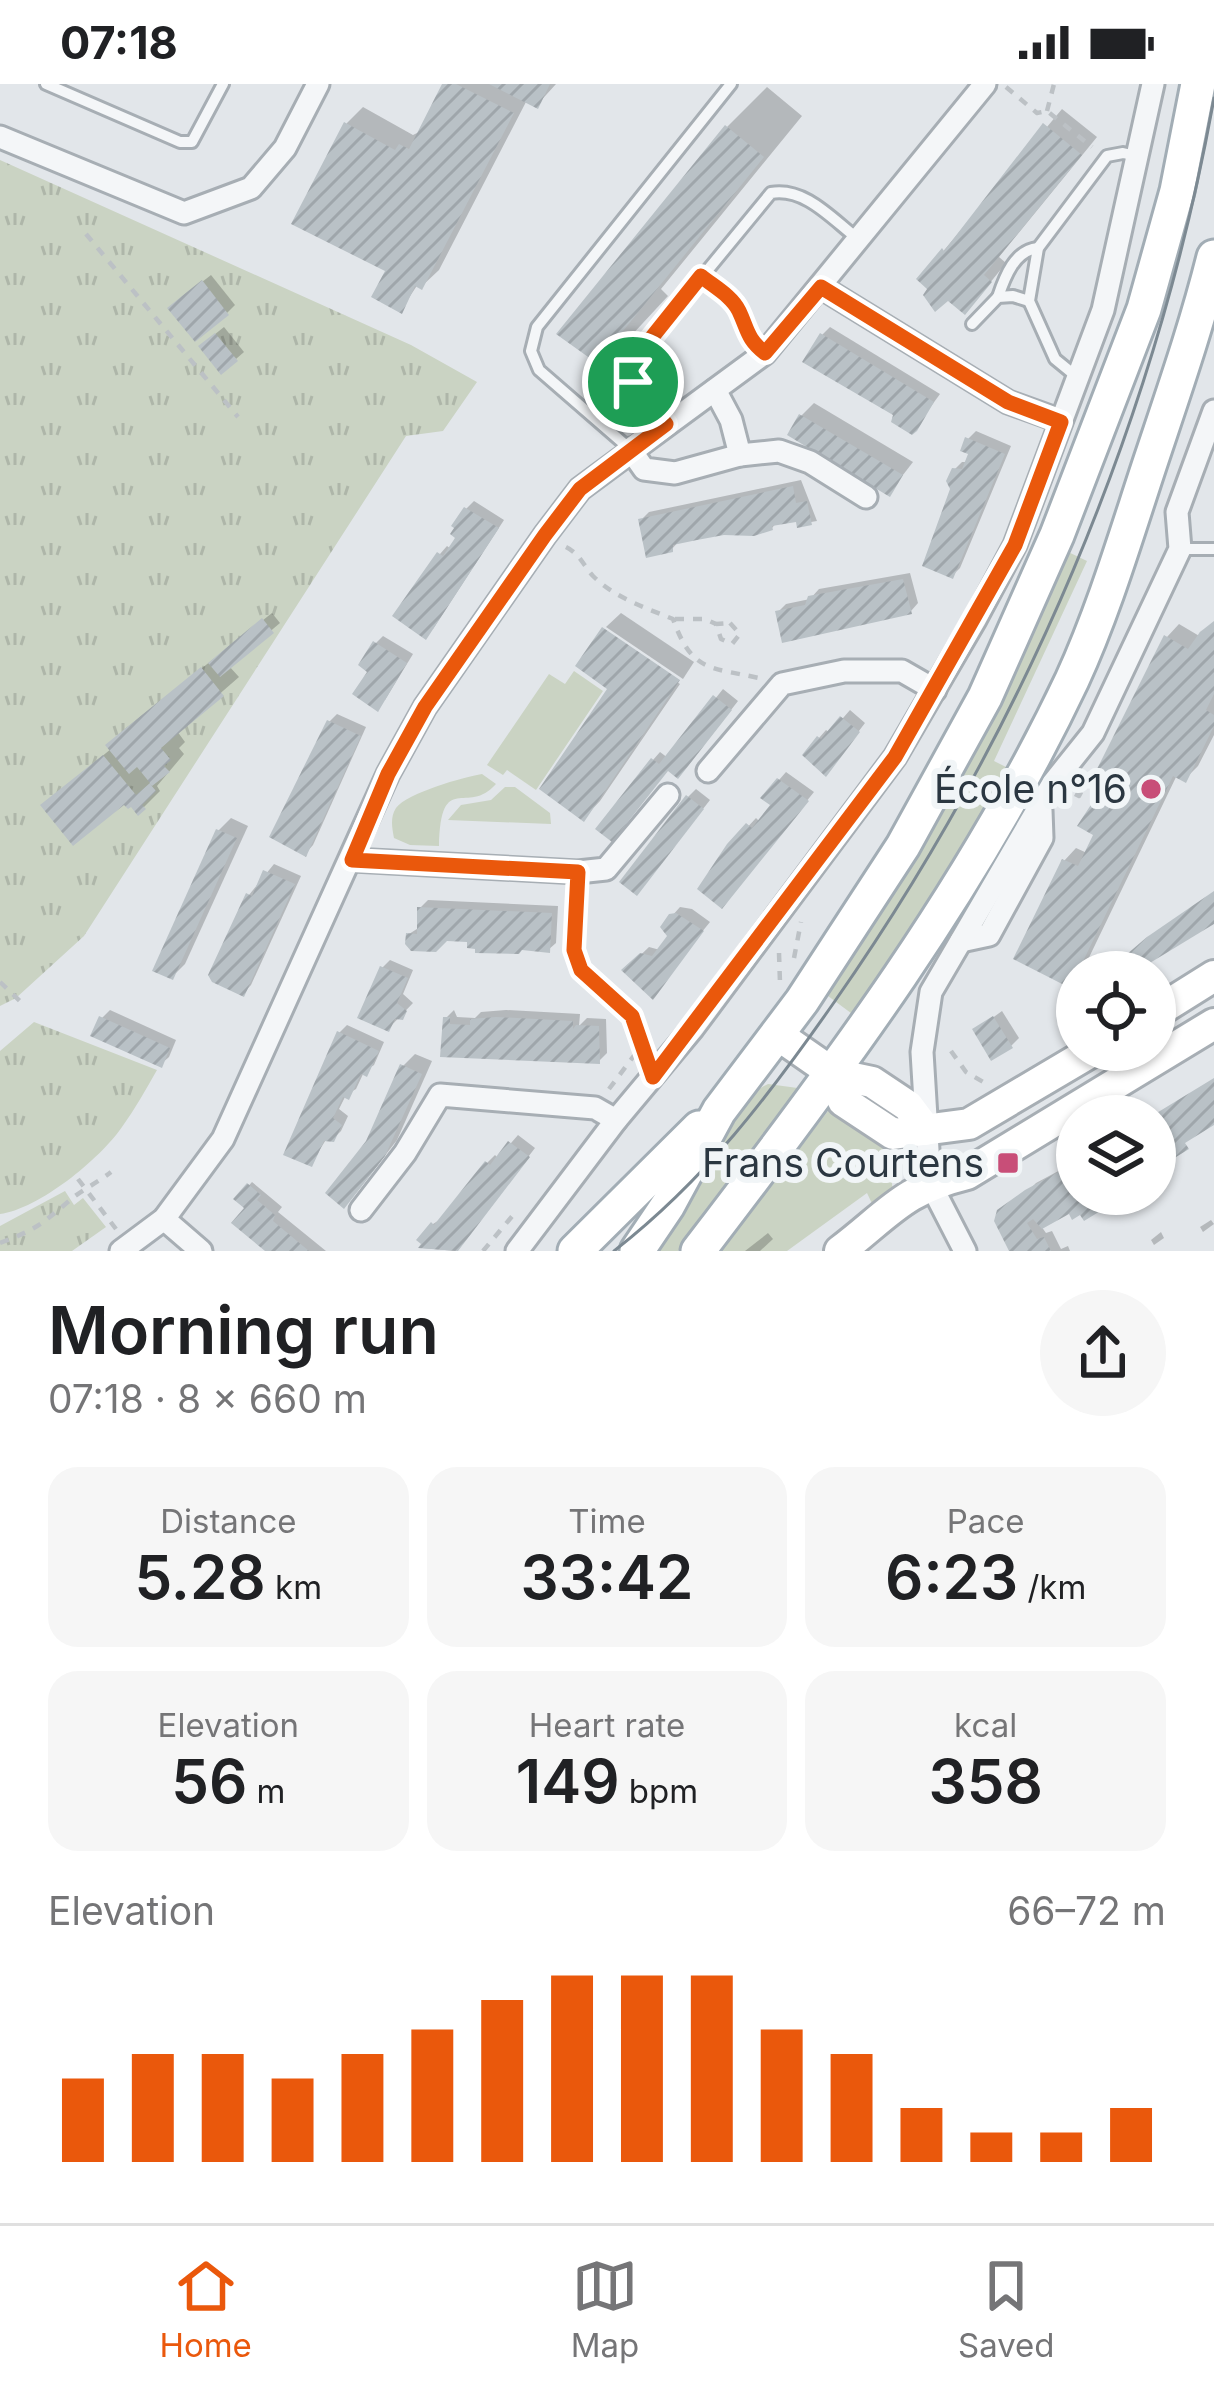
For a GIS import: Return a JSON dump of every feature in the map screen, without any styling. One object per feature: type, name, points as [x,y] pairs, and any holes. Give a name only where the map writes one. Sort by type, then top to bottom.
[{"type":"main road","points":[[637,1251],[719,1111],[778,1035],[800,991],[947,768],[986,697],[1029,602],[1150,293],[1198,84]]},
{"type":"main road","points":[[698,1251],[834,1074],[951,898],[1072,680],[1126,546],[1214,257]]},
{"type":"main road","points":[[575,1251],[719,1111]]},
{"type":"street","points":[[0,137],[184,213],[251,188],[285,148],[318,84]]},
{"type":"street","points":[[517,1251],[791,899],[895,757],[1015,545],[1102,310],[1153,84]]},
{"type":"street","points":[[119,1240],[164,1219],[223,1139],[388,774],[425,707],[545,535],[580,489],[765,353],[860,241],[975,87]]},
{"type":"street","points":[[821,287],[1008,402],[1061,422]]},
{"type":"street","points":[[715,390],[740,455]]},
{"type":"street","points":[[965,1251],[930,1183],[922,1052],[931,992],[1052,783],[1093,733],[1180,549],[1177,512],[1214,411]]},
{"type":"street","points":[[630,449],[644,469],[674,473],[740,455],[779,451],[810,462],[866,497]]},
{"type":"street","points":[[708,771],[782,684],[844,671],[902,671],[935,690]]},
{"type":"street","points":[[352,860],[578,872],[606,869],[668,795]]},
{"type":"street","points":[[1176,999],[1214,976]]},
{"type":"street","points":[[840,1251],[901,1198],[930,1183],[967,1174],[1214,1024]]},
{"type":"street","points":[[778,1035],[834,1074],[872,1082],[908,1106],[926,1130]]},
{"type":"street","points":[[926,1130],[969,1124],[1059,1071]]},
{"type":"street","points":[[361,1210],[406,1153],[440,1095],[595,1108],[616,1120]]},
{"type":"street","points":[[164,1219],[202,1251]]},
{"type":"lane","points":[[46,84],[179,142],[192,142],[223,84]]},
{"type":"lane","points":[[630,449],[539,370],[531,351],[537,327],[730,84]]},
{"type":"lane","points":[[1077,376],[1054,359],[1028,301],[1038,248],[1107,156],[1138,156]]},
{"type":"lane","points":[[666,424],[633,382],[637,356],[771,193],[786,190],[800,195],[860,241]]},
{"type":"lane","points":[[972,323],[998,297],[1017,258],[1026,249],[1038,248]]},
{"type":"lane","points":[[998,297],[1028,301]]},
{"type":"lane","points":[[1180,549],[1214,548]]},
{"type":"lane","points":[[625,1251],[658,1222]]},
{"type":"path","points":[[1047,111],[1054,84]]},
{"type":"path","points":[[975,87],[1006,86],[1037,112],[1047,111],[1107,156]]},
{"type":"path","points":[[86,234],[238,417]]},
{"type":"path","points":[[701,276],[728,297],[749,341],[765,353]]},
{"type":"path","points":[[545,535],[578,553],[593,575],[619,596],[674,619],[705,619],[716,624]]},
{"type":"path","points":[[674,619],[683,647],[699,663],[782,684]]},
{"type":"path","points":[[578,872],[574,950],[581,970],[632,1016],[653,1077]]},
{"type":"path","points":[[791,899],[803,909],[791,974],[800,991]]},
{"type":"path","points":[[770,945],[779,953],[780,985],[800,991]]},
{"type":"path","points":[[0,982],[25,1006]]},
{"type":"path","points":[[609,1089],[642,1045]]},
{"type":"path","points":[[951,1051],[966,1072],[993,1086]]},
{"type":"path","points":[[0,1243],[52,1219],[70,1199],[111,1172]]},
{"type":"path","points":[[78,1180],[119,1240]]},
{"type":"path","points":[[483,1251],[516,1211]]},
{"type":"green space","points":[[0,160],[411,345],[477,382],[443,431],[406,436],[84,936],[16,998],[0,1006]]},
{"type":"green space","points":[[1064,550],[1087,561],[994,761],[1010,769],[859,1019],[824,993]]},
{"type":"green space","points":[[574,671],[603,691],[536,790],[507,770],[503,775],[487,765],[549,674],[565,684]]},
{"type":"green space","points":[[482,774],[496,784],[475,797],[450,801],[439,846],[410,845],[394,838],[393,815],[402,802],[436,786]]},
{"type":"green space","points":[[505,787],[515,787],[550,813],[551,824],[448,820],[461,805],[491,800]]},
{"type":"green space","points":[[34,1022],[157,1070],[122,1127],[84,1167],[50,1193],[0,1214],[0,1051]]},
{"type":"green space","points":[[768,1084],[805,1089],[678,1251],[651,1251],[719,1134],[752,1094]]},
{"type":"green space","points":[[835,1110],[889,1148],[893,1195],[876,1212],[867,1193],[787,1251],[720,1251],[828,1111]]},
{"type":"green space","points":[[65,1191],[74,1205],[83,1198],[106,1227],[72,1251],[0,1251],[0,1226]]},
{"type":"building","points":[[442,84],[456,84],[514,113],[422,290],[415,286],[402,314],[371,297],[385,271],[291,224],[344,122],[395,150],[399,144],[409,149]]},
{"type":"building","points":[[489,84],[550,84],[538,109]]},
{"type":"building","points":[[1043,123],[1082,155],[984,275],[992,282],[965,315],[948,301],[935,312],[923,295],[927,289],[916,279],[942,248],[944,251]]},
{"type":"building","points":[[725,125],[764,157],[623,331],[631,337],[605,369],[556,334]]},
{"type":"building","points":[[202,280],[229,315],[195,342],[167,308]]},
{"type":"building","points":[[215,333],[238,361],[221,375],[198,346]]},
{"type":"building","points":[[820,333],[934,402],[917,431],[912,435],[891,422],[893,415],[802,362]]},
{"type":"building","points":[[799,414],[903,475],[890,497],[787,435]]},
{"type":"building","points":[[965,437],[1005,454],[953,579],[922,566],[950,489],[946,481],[952,468],[962,469],[968,454],[960,451]]},
{"type":"building","points":[[793,486],[796,503],[807,501],[812,525],[797,528],[796,522],[772,526],[773,530],[754,536],[697,540],[646,558],[638,519]]},
{"type":"building","points":[[464,507],[499,528],[426,640],[392,616],[437,552],[443,556],[455,538],[451,526]]},
{"type":"building","points":[[903,579],[912,614],[782,643],[775,611],[805,605],[808,596]]},
{"type":"building","points":[[262,618],[274,633],[220,677],[208,663]]},
{"type":"building","points":[[1214,621],[1214,694],[1206,710],[1214,715],[1214,726],[1186,783],[1173,776],[1088,951],[1056,951],[1056,981],[1013,959],[1062,859],[1078,866],[1093,835],[1077,826],[1100,791],[1089,785],[1164,635],[1188,649]]},
{"type":"building","points":[[602,627],[680,680],[584,822],[539,789],[607,689],[575,666]]},
{"type":"building","points":[[373,641],[407,663],[378,712],[352,694],[367,672],[358,665]]},
{"type":"building","points":[[201,667],[224,696],[161,748],[171,760],[164,766],[170,772],[150,784],[156,791],[142,805],[146,809],[138,816],[124,805],[73,846],[40,805],[103,755],[136,795],[150,783],[137,767],[129,774],[105,745]]},
{"type":"building","points":[[713,695],[732,710],[678,779],[668,771],[612,842],[595,829],[651,758],[659,764]]},
{"type":"building","points":[[840,716],[860,732],[826,777],[802,755]]},
{"type":"building","points":[[327,720],[361,736],[306,857],[269,837]]},
{"type":"building","points":[[777,778],[809,801],[722,909],[697,889],[727,844],[746,823],[752,828],[770,805],[760,798]]},
{"type":"building","points":[[686,795],[704,809],[637,896],[619,882]]},
{"type":"building","points":[[216,829],[237,838],[173,980],[152,971]]},
{"type":"building","points":[[263,870],[295,884],[244,997],[212,982],[208,975],[246,893],[252,896]]},
{"type":"building","points":[[1214,891],[1214,924],[1170,951],[1131,951]]},
{"type":"building","points":[[417,907],[552,913],[550,953],[475,953],[467,942],[447,941],[436,952],[411,951],[405,944],[406,933],[417,934]]},
{"type":"building","points":[[676,913],[704,931],[653,1000],[621,970],[640,953],[652,956],[667,936],[660,927],[669,914]]},
{"type":"building","points":[[380,966],[408,978],[397,1003],[407,1011],[403,1020],[395,1019],[389,1032],[357,1018]]},
{"type":"building","points":[[99,1016],[170,1048],[162,1068],[90,1036]]},
{"type":"building","points":[[993,1016],[1013,1048],[991,1061],[972,1029]]},
{"type":"building","points":[[443,1017],[450,1017],[450,1024],[470,1025],[470,1019],[496,1017],[573,1021],[573,1029],[576,1025],[599,1026],[600,1064],[440,1057]]},
{"type":"building","points":[[337,1031],[379,1051],[349,1100],[343,1097],[333,1118],[342,1125],[334,1142],[324,1141],[312,1167],[283,1155]]},
{"type":"building","points":[[400,1064],[422,1074],[385,1156],[344,1209],[325,1193],[366,1141]]},
{"type":"building","points":[[1214,1078],[1214,1125],[1185,1143],[1189,1149],[1176,1157],[1176,1101]]},
{"type":"building","points":[[508,1141],[530,1157],[458,1251],[418,1248],[421,1244],[416,1240],[431,1222],[434,1225],[485,1161],[490,1165]]},
{"type":"building","points":[[1056,1173],[1056,1215],[1067,1215],[1042,1229],[1033,1219],[1027,1223],[1037,1239],[1044,1237],[1051,1251],[1009,1251],[994,1221],[997,1210]]},
{"type":"building","points":[[247,1183],[261,1195],[257,1200],[275,1215],[273,1221],[309,1251],[265,1251],[231,1223],[244,1208],[233,1199]]},
{"type":"tram line","points":[[614,1251],[707,1166],[835,1001],[903,898],[1022,683],[1073,570],[1157,338],[1189,219],[1214,98]]},
{"type":"place","name":"École n°16","points":[[1151,789]]},
{"type":"place","name":"Frans Courtens","points":[[1008,1163]]},
{"type":"route","points":[[701,276],[728,297],[749,341],[765,353],[821,287],[1008,402],[1061,422],[1015,545],[895,757],[653,1077],[632,1016],[581,970],[574,950],[578,872],[352,860],[388,774],[425,707],[545,535],[580,489],[666,424],[633,382],[637,356],[701,276]]}]
